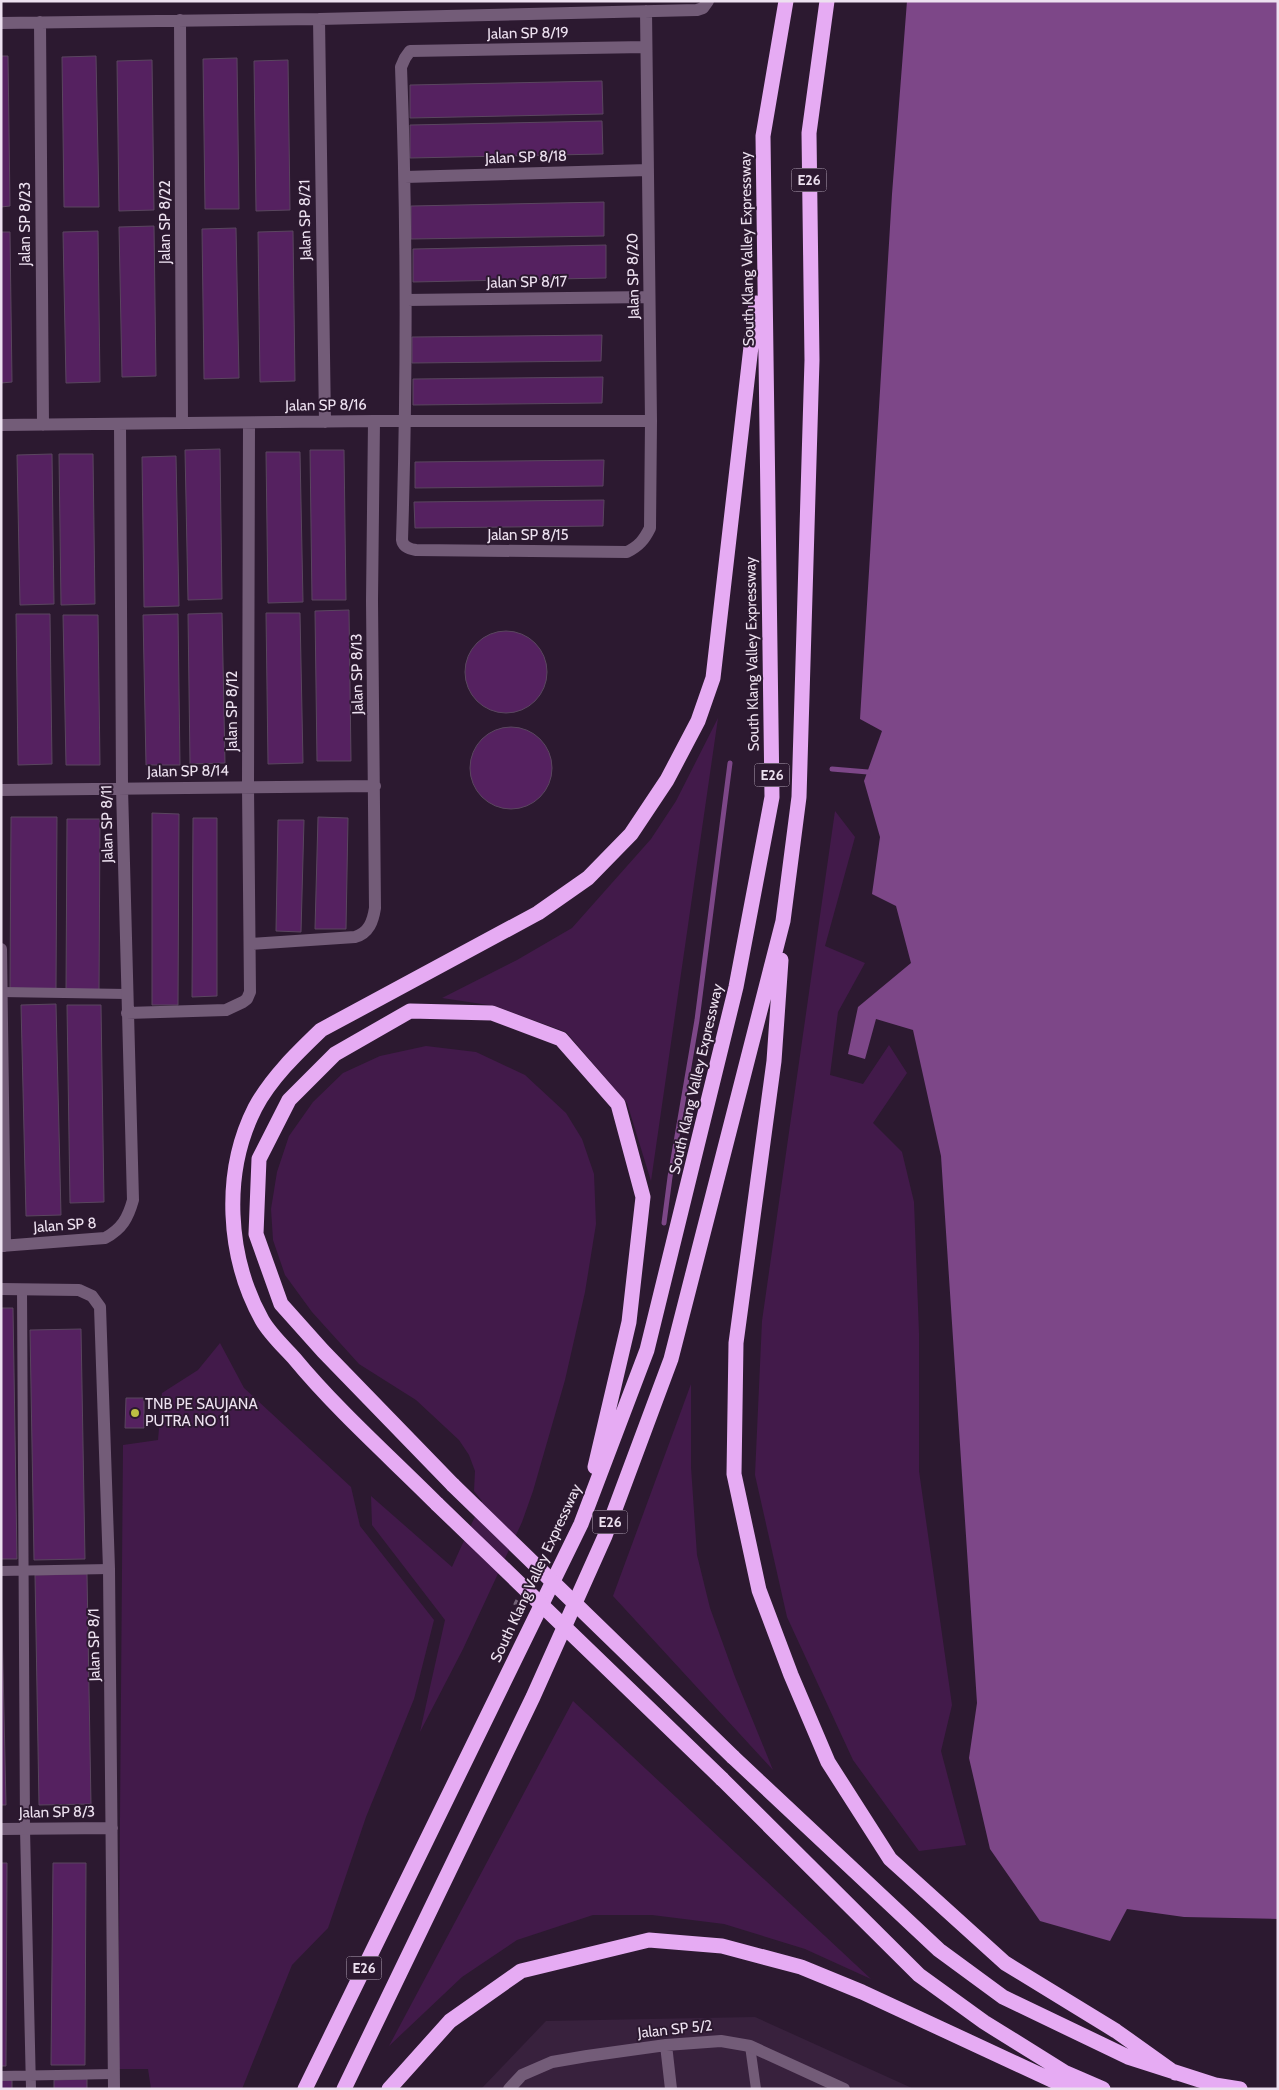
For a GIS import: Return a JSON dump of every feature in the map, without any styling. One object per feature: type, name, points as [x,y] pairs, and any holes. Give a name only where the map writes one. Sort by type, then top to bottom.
[{"type":"highway","name":"South Klang Valley Expressway","points":[[305,2089],[581,1524],[648,1350],[736,987],[772,797],[763,136],[786,1]]},
{"type":"highway","name":"E26","points":[[344,2089],[533,1697],[605,1536],[671,1359],[783,921],[799,798],[812,360],[809,134],[827,1]]},
{"type":"highway","points":[[764,241],[713,678],[698,721],[667,780],[631,834],[588,878],[538,913],[321,1030],[294,1055],[256,1108],[241,1147],[234,1185],[233,1221],[238,1260],[246,1284],[263,1321],[311,1378],[437,1504],[722,1779],[919,1975],[984,2022],[1066,2073],[1103,2089]]},
{"type":"highway","points":[[783,921],[774,1060],[736,1343],[734,1474],[759,1590],[791,1675],[828,1762],[890,1859],[1005,1963],[1116,2031],[1175,2073]]},
{"type":"highway","points":[[581,1524],[629,1322],[643,1197],[618,1104],[561,1039],[492,1013],[410,1011],[336,1054],[289,1100],[259,1159],[256,1234],[281,1304],[323,1351],[453,1485],[733,1757],[939,1950],[1003,1997],[1128,2057],[1216,2085],[1240,2089]]},
{"type":"highway","points":[[389,2089],[450,2021],[521,1971],[649,1940],[722,1946],[801,1967],[862,1992],[1058,2083],[1077,2089]]},
{"type":"street","points":[[1,23],[319,19],[697,10],[703,8],[708,1]]},
{"type":"street","name":"Jalan SP 8/20","points":[[645,540],[651,521],[646,11]]},
{"type":"street","name":"Jalan SP 8/21","points":[[319,19],[324,422]]},
{"type":"street","name":"Jalan SP 8/22","points":[[180,20],[182,423]]},
{"type":"street","name":"Jalan SP 8/23","points":[[40,22],[43,425]]},
{"type":"street","name":"Jalan SP 8/19","points":[[406,176],[401,67],[410,51],[646,47]]},
{"type":"street","name":"Jalan SP 8/18","points":[[406,176],[648,170]]},
{"type":"street","points":[[406,176],[406,421]]},
{"type":"street","name":"Jalan SP 8/17","points":[[406,300],[650,297]]},
{"type":"street","name":"Jalan SP 8/16","points":[[1,425],[374,421],[651,421]]},
{"type":"street","name":"Jalan SP 8/13","points":[[250,944],[362,935],[370,927],[375,908],[372,601],[374,421]]},
{"type":"street","name":"Jalan SP 8/15","points":[[406,421],[402,540],[404,546],[408,548],[416,550],[627,552],[636,548],[645,540]]},
{"type":"street","name":"Jalan SP 8/12","points":[[127,1013],[226,1010],[247,999],[251,984],[248,787],[249,422]]},
{"type":"street","name":"Jalan SP 8/11","points":[[120,424],[122,788],[133,1200],[125,1222]]},
{"type":"street","name":"Jalan SP 8/14","points":[[1,790],[375,786]]},
{"type":"street","points":[[1,949],[3,1246]]},
{"type":"street","name":"Jalan SP 8","points":[[3,1246],[105,1238],[117,1231],[125,1222]]},
{"type":"street","name":"Jalan SP 8/1","points":[[1,1289],[79,1290],[92,1296],[100,1307],[109,1568],[114,2089]]},
{"type":"street","name":"Jalan SP 8/3","points":[[1,1829],[112,1828]]},
{"type":"street","name":"Jalan SP 5/2","points":[[509,2089],[522,2076],[552,2062],[666,2045],[721,2041],[750,2046],[844,2089]]},
{"type":"street","points":[[666,2045],[672,2089]]},
{"type":"lane","points":[[2,992],[127,994]]},
{"type":"lane","points":[[22,1289],[25,1829],[31,2089]]},
{"type":"lane","points":[[1,1571],[109,1568]]},
{"type":"lane","points":[[750,2046],[756,2089]]},
{"type":"lane","points":[[1,2076],[114,2074]]},
{"type":"shaded area","points":[[907,1],[1278,1],[1278,1919],[1184,1917],[1127,1909],[1110,1941],[1040,1921],[990,1849],[969,1758],[977,1703],[941,1156],[913,1030],[876,1019],[865,1059],[848,1054],[858,1007],[911,963],[896,906],[872,894],[880,837],[864,781],[882,731],[860,719],[892,194]]},
{"type":"shaded area","points":[[718,718],[651,1181],[627,1103],[566,1032],[495,1006],[442,998],[517,960],[572,928],[651,839],[676,801]]},
{"type":"shaded area","points":[[835,811],[855,837],[825,946],[865,963],[838,1012],[830,1075],[863,1084],[889,1045],[907,1073],[873,1123],[902,1152],[914,1202],[919,1333],[919,1471],[952,1705],[941,1751],[966,1845],[919,1851],[853,1760],[787,1617],[755,1475],[762,1321]]},
{"type":"shaded area","points":[[426,1046],[476,1052],[525,1075],[566,1113],[582,1139],[594,1174],[596,1224],[585,1292],[565,1380],[533,1491],[522,1522],[463,1649],[420,1732],[445,1620],[372,1525],[371,1496],[452,1567],[482,1501],[474,1491],[475,1471],[469,1455],[459,1440],[416,1400],[359,1364],[312,1312],[285,1275],[273,1240],[271,1209],[277,1172],[289,1136],[313,1102],[343,1073],[380,1056]]},
{"type":"shaded area","points":[[220,1343],[244,1388],[351,1487],[360,1526],[434,1620],[414,1699],[366,1817],[328,1928],[292,1965],[242,2089],[151,2089],[148,2069],[118,2069],[123,1445],[158,1440],[162,1393],[198,1370]]},
{"type":"shaded area","points":[[691,1384],[691,1467],[697,1555],[710,1608],[735,1677],[773,1770],[613,1596]]},
{"type":"shaded area","points":[[573,1701],[871,1979],[805,1949],[724,1924],[652,1915],[593,1915],[517,1940],[462,1977],[389,2046]]},
{"type":"shaded area","points":[[755,2017],[914,2089],[481,2089],[546,2021]]},
{"type":"building","points":[[1,56],[8,56],[10,206],[1,207]]},
{"type":"building","points":[[96,56],[99,207],[64,207],[62,57]]},
{"type":"building","points":[[237,58],[239,209],[205,209],[203,59]]},
{"type":"building","points":[[152,60],[154,210],[119,211],[117,61]]},
{"type":"building","points":[[288,60],[290,210],[256,211],[254,61]]},
{"type":"building","points":[[602,81],[603,114],[410,118],[410,85]]},
{"type":"building","points":[[602,121],[603,154],[410,158],[410,125]]},
{"type":"building","points":[[604,202],[604,236],[411,239],[411,206]]},
{"type":"building","points":[[154,226],[156,376],[122,377],[119,227]]},
{"type":"building","points":[[236,228],[239,378],[204,379],[202,229]]},
{"type":"building","points":[[98,231],[100,382],[66,383],[63,232]]},
{"type":"building","points":[[293,231],[295,381],[260,382],[258,232]]},
{"type":"building","points":[[1,232],[10,232],[12,382],[1,383]]},
{"type":"building","points":[[606,245],[606,278],[413,282],[413,249]]},
{"type":"building","points":[[602,335],[601,361],[412,363],[412,337]]},
{"type":"building","points":[[603,377],[602,403],[413,405],[413,379]]},
{"type":"building","points":[[220,449],[222,599],[188,600],[185,450]]},
{"type":"building","points":[[310,450],[344,450],[346,600],[312,600]]},
{"type":"building","points":[[266,452],[300,452],[303,602],[268,603]]},
{"type":"building","points":[[52,454],[54,604],[20,605],[17,455]]},
{"type":"building","points":[[59,454],[93,454],[95,604],[61,605]]},
{"type":"building","points":[[176,456],[179,606],[144,607],[142,457]]},
{"type":"building","points":[[604,460],[603,486],[415,488],[415,462]]},
{"type":"building","points":[[604,500],[603,526],[415,528],[414,502]]},
{"type":"building","points":[[349,610],[351,761],[317,761],[315,611]]},
{"type":"building","points":[[222,613],[225,763],[190,764],[188,614]]},
{"type":"building","points":[[266,613],[300,613],[303,763],[268,764]]},
{"type":"building","points":[[16,614],[50,614],[52,764],[18,765]]},
{"type":"building","points":[[178,614],[180,765],[146,765],[143,615]]},
{"type":"building","points":[[63,615],[98,615],[100,765],[66,765]]},
{"type":"building","points":[[506,631],[522,634],[535,643],[544,656],[547,672],[544,688],[535,701],[522,710],[506,713],[490,710],[477,701],[468,688],[465,672],[468,656],[477,643],[490,634]]},
{"type":"building","points":[[503,727],[519,727],[534,734],[545,745],[552,760],[549,784],[540,797],[519,809],[503,809],[488,802],[477,791],[470,776],[470,760],[477,745],[488,734]]},
{"type":"building","points":[[152,813],[179,814],[178,1005],[152,1005]]},
{"type":"building","points":[[11,817],[57,817],[56,989],[10,988]]},
{"type":"building","points":[[318,817],[348,818],[346,929],[315,929]]},
{"type":"building","points":[[193,818],[217,818],[217,996],[192,997]]},
{"type":"building","points":[[67,819],[100,819],[99,993],[66,992]]},
{"type":"building","points":[[278,820],[304,820],[301,932],[276,931]]},
{"type":"building","points":[[56,1004],[61,1215],[26,1216],[21,1005]]},
{"type":"building","points":[[67,1005],[101,1005],[104,1202],[70,1203]]},
{"type":"building","points":[[1,1308],[13,1308],[17,1559],[1,1559]]},
{"type":"building","points":[[81,1329],[85,1559],[34,1560],[30,1330]]},
{"type":"building","name":"TNB PE SAUJANA PUTRA NO 11","points":[[126,1398],[144,1398],[144,1428],[125,1428]]},
{"type":"building","points":[[87,1574],[91,1804],[39,1805],[35,1575]]},
{"type":"building","points":[[1,1576],[6,1805],[1,1805]]},
{"type":"building","points":[[1,1863],[7,1863],[6,2066],[1,2066]]},
{"type":"building","points":[[53,1863],[86,1863],[85,2065],[51,2065]]},
{"type":"building","points":[[87,2079],[87,2089],[54,2089],[54,2080]]},
{"type":"building","points":[[1,2080],[12,2080],[12,2089],[1,2089]]},
{"type":"waterway","points":[[664,1223],[697,1020],[730,763]]},
{"type":"waterway","points":[[832,769],[868,772]]},
{"type":"place","name":"TNB PE SAUJANA PUTRA NO 11","points":[[135,1413]]}]
